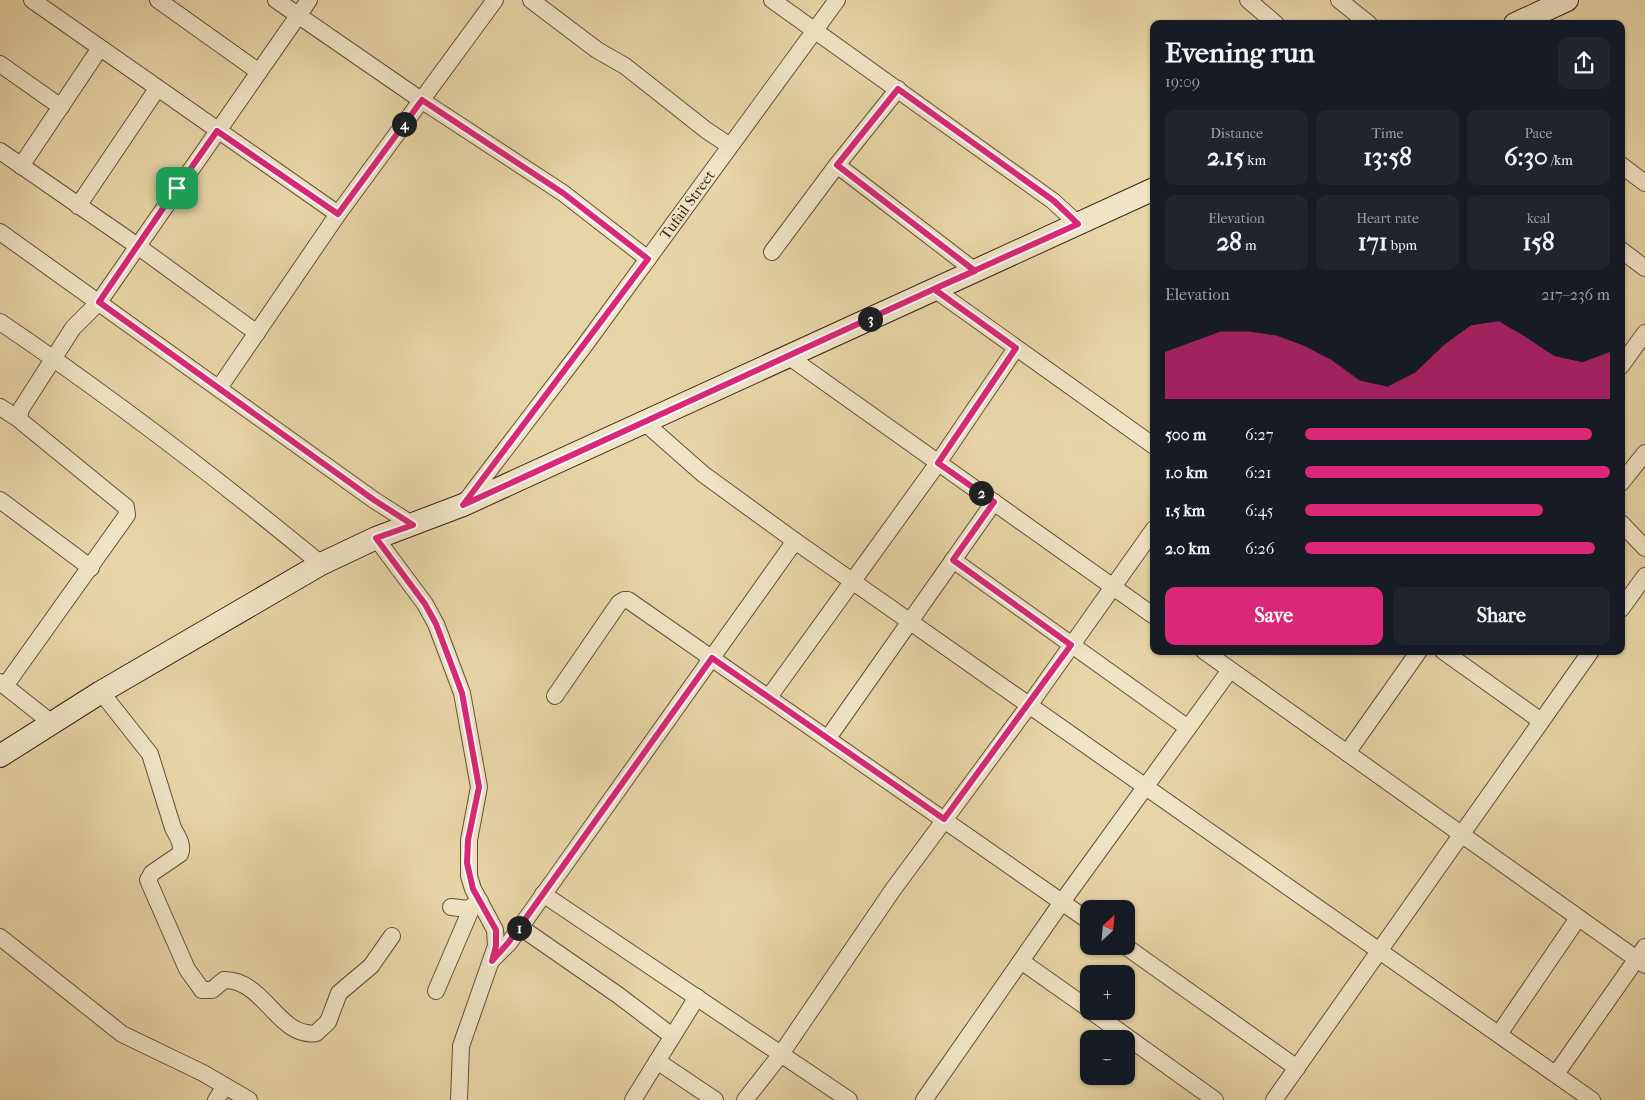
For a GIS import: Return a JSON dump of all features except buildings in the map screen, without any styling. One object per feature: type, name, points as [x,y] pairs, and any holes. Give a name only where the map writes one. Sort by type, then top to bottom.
[{"type":"main road","points":[[1524,20],[1567,0]]},
{"type":"main road","points":[[0,756],[101,692],[321,564],[376,538],[463,505],[1150,191]]},
{"type":"street","points":[[32,0],[338,214]]},
{"type":"street","points":[[158,0],[259,72]]},
{"type":"street","points":[[276,0],[422,100],[563,193],[648,259]]},
{"type":"street","points":[[20,420],[21,409],[73,328],[99,302],[136,245],[310,0]]},
{"type":"street","points":[[218,388],[258,333],[338,214],[495,0]]},
{"type":"street","points":[[531,0],[597,50],[625,66],[706,130],[730,146]]},
{"type":"street","points":[[772,0],[1054,201],[1078,224]]},
{"type":"street","name":"Tufail Street","points":[[463,505],[648,259],[837,0]]},
{"type":"street","points":[[1248,0],[1271,20]]},
{"type":"street","points":[[1339,0],[1364,20]]},
{"type":"street","points":[[21,166],[100,48]]},
{"type":"street","points":[[0,64],[60,106]]},
{"type":"street","points":[[78,206],[157,89]]},
{"type":"street","points":[[772,252],[837,165],[898,89]]},
{"type":"street","points":[[0,151],[136,245],[258,333]]},
{"type":"street","points":[[837,165],[975,271]]},
{"type":"street","points":[[1625,168],[1645,183]]},
{"type":"street","points":[[0,232],[374,500],[413,525]]},
{"type":"street","points":[[1625,253],[1645,268]]},
{"type":"street","points":[[934,289],[1150,443]]},
{"type":"street","points":[[0,322],[54,358],[274,525],[321,564]]},
{"type":"street","points":[[1625,360],[1645,333]]},
{"type":"street","points":[[769,697],[938,463],[1016,348]]},
{"type":"street","points":[[788,356],[1150,613]]},
{"type":"street","points":[[0,406],[20,420],[126,507],[126,518],[91,568],[2,684],[53,724]]},
{"type":"street","points":[[644,422],[703,474],[795,541],[1592,1100]]},
{"type":"street","points":[[1625,479],[1645,453]]},
{"type":"street","points":[[0,500],[91,568]]},
{"type":"street","points":[[828,738],[994,502]]},
{"type":"street","points":[[1625,526],[1645,548]]},
{"type":"street","points":[[745,1100],[781,1054],[892,891],[1030,704],[1150,534]]},
{"type":"street","points":[[376,538],[425,604],[436,624],[462,693],[479,787],[468,840],[467,863],[476,904],[496,930],[496,946],[461,1046],[459,1100]]},
{"type":"street","points":[[492,961],[520,927],[795,541]]},
{"type":"street","points":[[953,560],[1188,728]]},
{"type":"street","points":[[1625,604],[1645,576]]},
{"type":"street","points":[[555,696],[619,604],[624,600],[769,697],[1080,915]]},
{"type":"street","points":[[1209,655],[1578,918],[1642,957],[1556,1074]]},
{"type":"street","points":[[1347,753],[1415,655]]},
{"type":"street","points":[[1449,655],[1541,721]]},
{"type":"street","points":[[1274,1100],[1378,950],[1588,655]]},
{"type":"street","points":[[924,1100],[1062,902],[1230,670]]},
{"type":"street","points":[[101,692],[150,754],[173,828],[181,845],[180,854],[152,873],[148,880],[187,969],[202,990],[207,992],[212,990],[224,980],[235,981],[255,991],[286,1022],[308,1032],[316,1032],[324,1028],[328,1022],[339,993],[371,966],[392,936]]},
{"type":"street","points":[[543,894],[849,1100]]},
{"type":"street","points":[[451,907],[476,904]]},
{"type":"street","points":[[436,991],[476,904]]},
{"type":"street","points":[[1499,1034],[1578,918]]},
{"type":"street","points":[[520,927],[618,995],[672,1036]]},
{"type":"street","points":[[0,937],[122,1034],[203,1072],[248,1100]]},
{"type":"street","points":[[1135,953],[1297,1068]]},
{"type":"street","points":[[1021,961],[1080,1003]]},
{"type":"street","points":[[633,1100],[696,997]]},
{"type":"street","points":[[1104,1020],[1215,1100]]},
{"type":"street","points":[[657,1061],[715,1100]]},
{"type":"street","points":[[216,1100],[225,1086]]},
{"type":"route","points":[[177,188],[136,245],[99,302],[374,500],[413,525],[376,538],[425,604],[436,624],[462,693],[467,712],[479,787],[468,840],[467,863],[473,889],[496,930],[496,946],[492,961],[508,943],[712,658],[944,819],[1030,704],[1071,645],[953,560],[994,502],[938,463],[1016,348],[934,289],[975,271],[1078,224],[1054,201],[898,89],[837,165],[975,271],[934,289],[463,505],[648,259],[563,193],[422,100],[338,214],[217,131],[177,188]]}]
